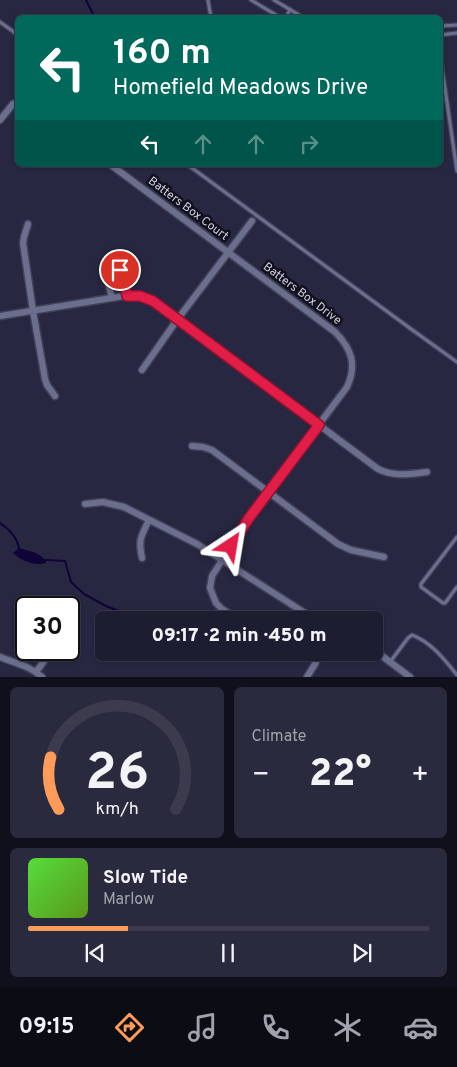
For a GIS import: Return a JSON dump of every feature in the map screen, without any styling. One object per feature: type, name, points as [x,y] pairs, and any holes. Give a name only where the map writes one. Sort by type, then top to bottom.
[{"type":"street","points":[[0,120],[15,103]]},
{"type":"street","name":"Batters Box Court","points":[[113,167],[228,252]]},
{"type":"street","points":[[142,370],[252,221]]},
{"type":"street","points":[[28,224],[23,243],[33,311],[45,379],[55,396]]},
{"type":"street","name":"Batters Box Drive","points":[[225,611],[216,603],[213,597],[210,588],[212,576],[249,518],[347,387],[352,368],[352,358],[348,348],[335,332],[228,252]]},
{"type":"street","points":[[112,298],[108,276],[109,271],[112,269],[120,270],[123,274],[127,296]]},
{"type":"street","points":[[0,316],[112,298],[140,296],[153,301],[367,461],[386,472],[396,475],[427,472]]},
{"type":"street","points":[[192,446],[212,450],[338,544],[351,550],[384,557]]},
{"type":"street","points":[[85,504],[102,502],[124,507],[196,544],[300,611]]},
{"type":"street","points":[[142,558],[139,546],[140,540],[149,520]]},
{"type":"street","points":[[0,657],[21,664],[42,677]]},
{"type":"street","points":[[383,657],[410,677]]},
{"type":"street","points":[[36,672],[44,661]]},
{"type":"street","points":[[307,677],[316,661]]},
{"type":"lane","points":[[208,0],[210,15]]},
{"type":"lane","points":[[251,0],[276,15]]},
{"type":"lane","points":[[274,0],[299,15]]},
{"type":"lane","points":[[287,15],[290,9]]},
{"type":"lane","points":[[0,22],[15,33]]},
{"type":"lane","points":[[443,26],[457,25]]},
{"type":"lane","points":[[443,35],[457,33]]},
{"type":"lane","points":[[443,75],[457,171]]},
{"type":"lane","points":[[191,167],[457,362]]},
{"type":"lane","points":[[457,537],[421,584],[421,587],[445,603],[457,587]]},
{"type":"lane","points":[[390,662],[412,635],[437,652],[457,675]]},
{"type":"shaded area","points":[[19,548],[36,553],[46,560],[46,563],[32,563],[20,558],[13,553]]},
{"type":"waterway","points":[[86,0],[94,15]]},
{"type":"waterway","points":[[0,523],[12,534],[19,548]]},
{"type":"waterway","points":[[46,560],[65,561],[71,582],[84,594],[118,611]]},
{"type":"route","points":[[120,270],[123,274],[127,296],[140,296],[153,301],[319,425],[249,518],[231,546]]}]
